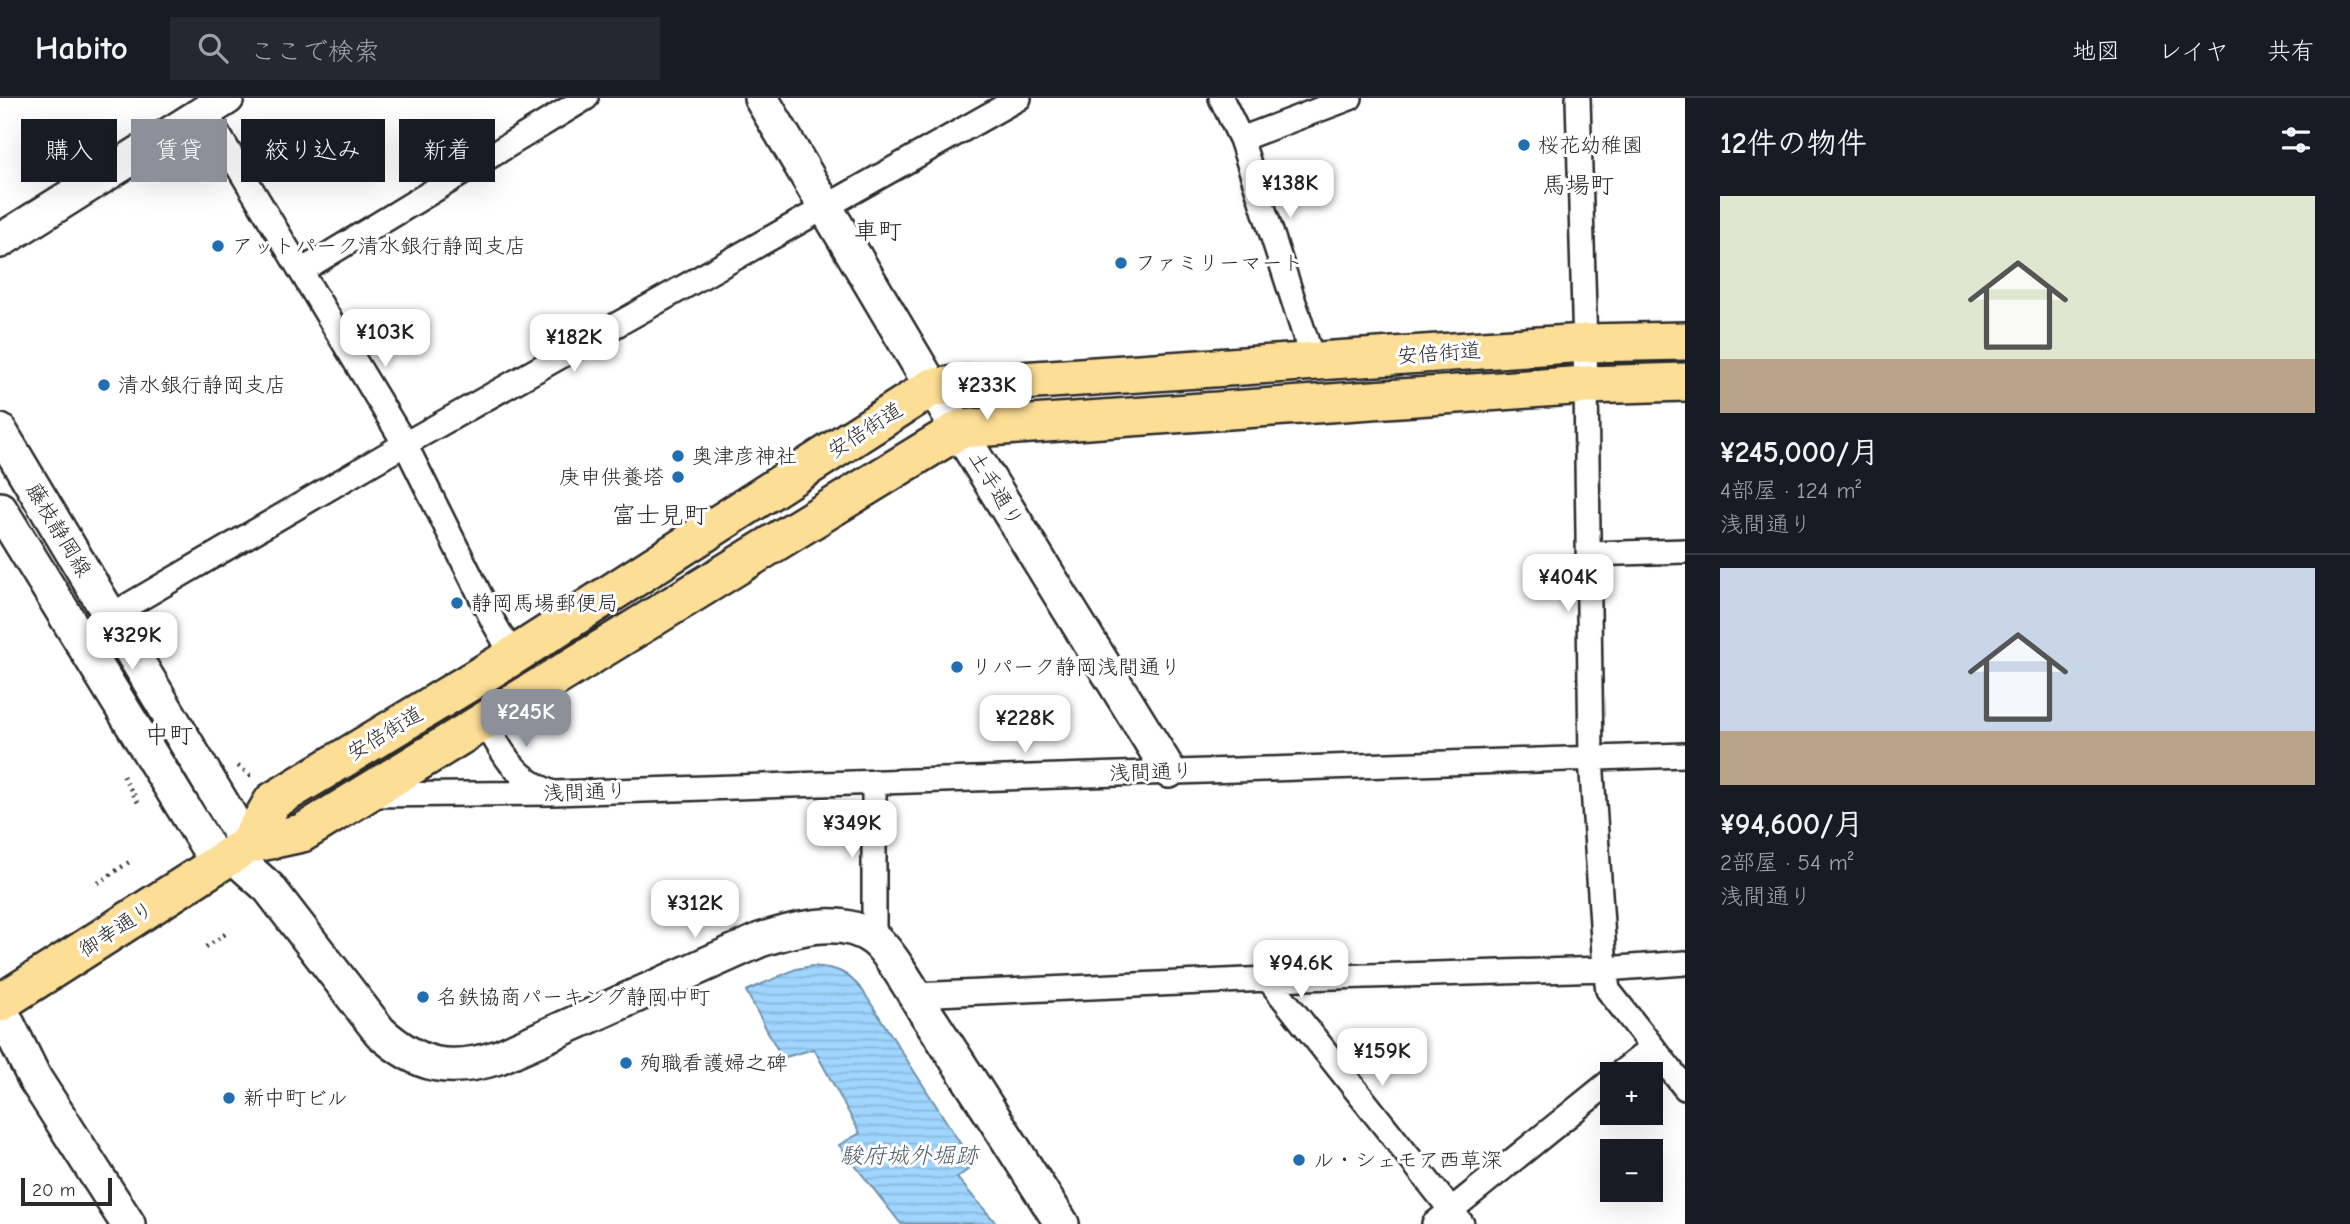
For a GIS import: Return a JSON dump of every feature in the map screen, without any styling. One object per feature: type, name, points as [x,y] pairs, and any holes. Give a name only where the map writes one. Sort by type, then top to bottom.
[{"type":"main road","name":"安倍街道","points":[[232,855],[273,801],[513,656],[933,387],[1585,343],[1685,341]]},
{"type":"main road","name":"安倍街道","points":[[232,855],[302,833],[960,429],[1586,385],[1685,382]]},
{"type":"main road","name":"御幸通り","points":[[0,1006],[232,855]]},
{"type":"street","points":[[301,271],[586,98]]},
{"type":"street","name":"土手通り","points":[[761,98],[933,387],[1169,772]]},
{"type":"street","points":[[1221,98],[1241,139],[1313,361]]},
{"type":"street","points":[[1241,139],[1350,98]]},
{"type":"street","points":[[1578,98],[1586,385],[1591,758],[1605,969],[1608,990],[1685,1088]]},
{"type":"street","points":[[110,616],[405,444],[1015,99]]},
{"type":"street","points":[[0,241],[216,105],[301,271],[405,444],[513,656]]},
{"type":"street","name":"藤枝静岡線","points":[[0,432],[110,616],[232,855]]},
{"type":"street","name":"藤枝静岡線","points":[[0,509],[232,855]]},
{"type":"street","points":[[1589,554],[1685,551]]},
{"type":"street","points":[[485,722],[518,774],[533,785],[554,793]]},
{"type":"street","name":"浅間通り","points":[[366,794],[554,793],[1685,755]]},
{"type":"street","points":[[874,782],[874,939]]},
{"type":"street","points":[[232,855],[269,888],[380,1031],[401,1050],[444,1065],[472,1066],[499,1057],[760,940],[792,930],[824,926],[851,929],[874,939],[914,995],[1062,1224]]},
{"type":"street","points":[[914,995],[1268,979],[1605,969],[1685,963]]},
{"type":"street","points":[[1268,979],[1449,1219],[1600,1090]]},
{"type":"street","points":[[0,1006],[35,1079],[128,1224]]},
{"type":"street","points":[[1634,1062],[1653,1047]]},
{"type":"path","points":[[235,763],[250,775],[258,775]]},
{"type":"path","points":[[123,776],[139,804]]},
{"type":"path","points":[[98,883],[132,860]]},
{"type":"path","points":[[206,947],[227,933]]},
{"type":"water","name":"駿府城外堀跡","points":[[812,966],[841,972],[863,991],[974,1165],[957,1178],[997,1224],[901,1224],[839,1145],[860,1133],[814,1049],[782,1058],[746,991],[796,969]]},
{"type":"place","name":"桜花幼稚園","points":[[1524,145]]},
{"type":"place","name":"アットパーク清水銀行静岡支店","points":[[218,246]]},
{"type":"place","name":"ファミリーマート","points":[[1121,263]]},
{"type":"place","name":"清水銀行静岡支店","points":[[104,385]]},
{"type":"place","name":"奥津彦神社","points":[[678,456]]},
{"type":"place","name":"庚申供養塔","points":[[678,477]]},
{"type":"place","name":"静岡馬場郵便局","points":[[457,603]]},
{"type":"place","name":"リパーク静岡浅間通り","points":[[957,667]]},
{"type":"place","name":"名鉄協商パーキング静岡中町","points":[[423,997]]},
{"type":"place","name":"殉職看護婦之碑","points":[[626,1063]]},
{"type":"place","name":"新中町ビル","points":[[229,1098]]},
{"type":"place","name":"ル・シェモア西草深","points":[[1299,1160]]},
{"type":"district","name":"馬場町","points":[[1578,185]]},
{"type":"district","name":"車町","points":[[878,231]]},
{"type":"district","name":"富士見町","points":[[660,515]]},
{"type":"district","name":"中町","points":[[169,735]]}]
